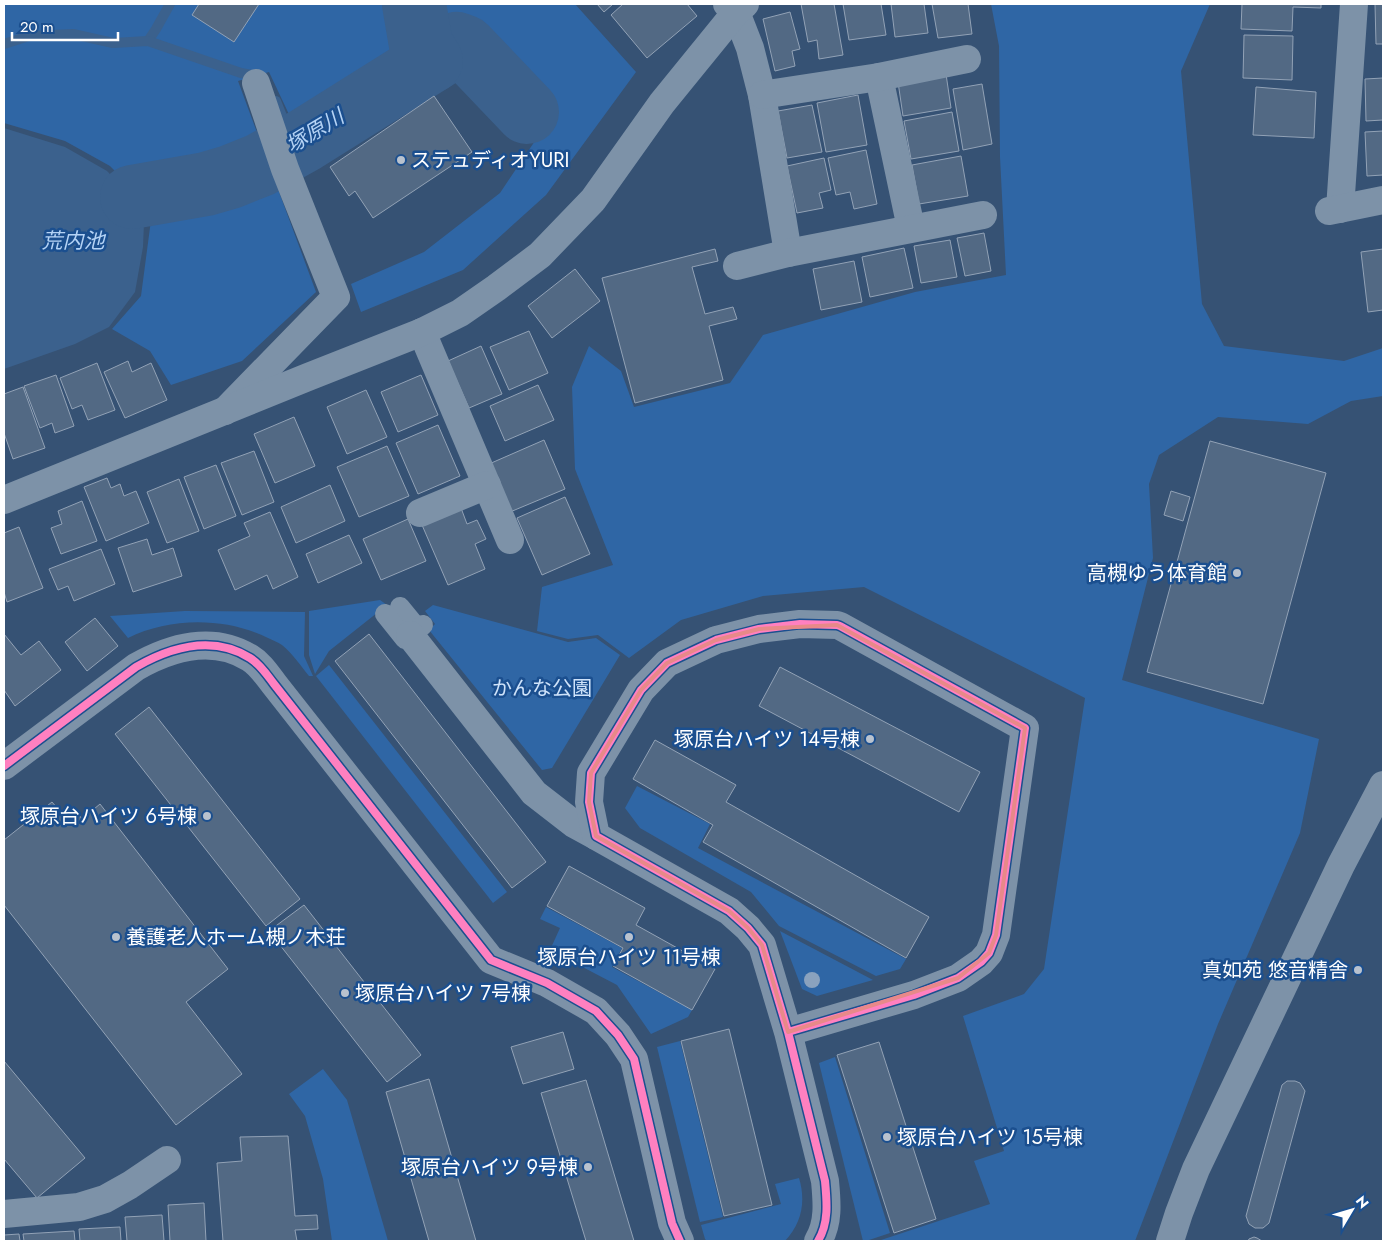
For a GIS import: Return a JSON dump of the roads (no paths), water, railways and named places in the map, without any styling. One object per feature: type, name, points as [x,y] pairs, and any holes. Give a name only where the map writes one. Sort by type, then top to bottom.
[{"type":"street","points":[[1354,4],[1334,210],[1383,200]]},
{"type":"street","points":[[736,7],[750,48],[762,95],[788,253]]},
{"type":"street","points":[[4,500],[308,376],[422,332],[460,313],[540,255],[593,200],[662,104],[736,7]]},
{"type":"street","points":[[762,95],[879,76],[967,59]]},
{"type":"street","points":[[879,76],[911,228]]},
{"type":"street","points":[[225,411],[336,297],[285,169],[256,83]]},
{"type":"street","points":[[737,266],[788,253],[983,215]]},
{"type":"street","points":[[422,332],[510,540]]},
{"type":"street","points":[[420,513],[487,485]]},
{"type":"street","points":[[596,836],[589,802],[591,773],[640,690],[667,663],[716,640],[800,624],[840,626],[1025,728],[996,936],[989,952],[981,962],[958,978],[914,995],[788,1032]]},
{"type":"street","points":[[417,630],[534,793],[574,824],[729,910],[762,945],[788,1032],[825,1182],[826,1221],[818,1241]]},
{"type":"street","points":[[4,766],[148,660],[175,649],[205,645],[222,646],[252,659],[274,684],[491,960],[547,983],[596,1011],[618,1035],[634,1059],[672,1223],[680,1241]]},
{"type":"street","points":[[1170,1241],[1196,1169],[1341,865],[1383,785]]},
{"type":"street","points":[[4,1214],[79,1207],[105,1199],[167,1160]]},
{"type":"lane","points":[[393,610],[405,639],[417,630]]},
{"type":"water","points":[[421,45],[436,49],[447,60],[438,80],[330,153],[319,152],[305,140],[305,132],[316,114]]},
{"type":"water","name":"荒内池","points":[[4,128],[65,147],[107,171],[132,197],[144,222],[143,247],[135,292],[109,327],[75,344],[4,369]]},
{"type":"waterway","points":[[148,41],[170,4]]},
{"type":"waterway","name":"塚原川","points":[[132,197],[206,184],[260,165],[305,140],[431,61],[421,45],[414,4]]},
{"type":"waterway","points":[[4,44],[29,36],[73,34],[113,43],[148,41],[241,73],[259,76]]},
{"type":"waterway","points":[[431,61],[457,44],[465,47],[527,112]]},
{"type":"waterway","points":[[276,101],[294,146]]},
{"type":"place","name":"ステュディオYURI","points":[[401,160]]},
{"type":"place","name":"高槻ゆう体育館","points":[[1237,573]]},
{"type":"place","name":"塚原台ハイツ 14号棟","points":[[870,739]]},
{"type":"place","name":"塚原台ハイツ 6号棟","points":[[207,816]]},
{"type":"place","name":"養護老人ホーム槻ノ木荘","points":[[116,937]]},
{"type":"place","name":"塚原台ハイツ 11号棟","points":[[629,937]]},
{"type":"place","name":"真如苑 悠音精舎","points":[[1358,970]]},
{"type":"place","name":"塚原台ハイツ 7号棟","points":[[345,993]]},
{"type":"place","name":"塚原台ハイツ 15号棟","points":[[887,1137]]},
{"type":"place","name":"塚原台ハイツ 9号棟","points":[[588,1167]]},
{"type":"park label","name":"かんな公園","points":[[542,688]]}]
